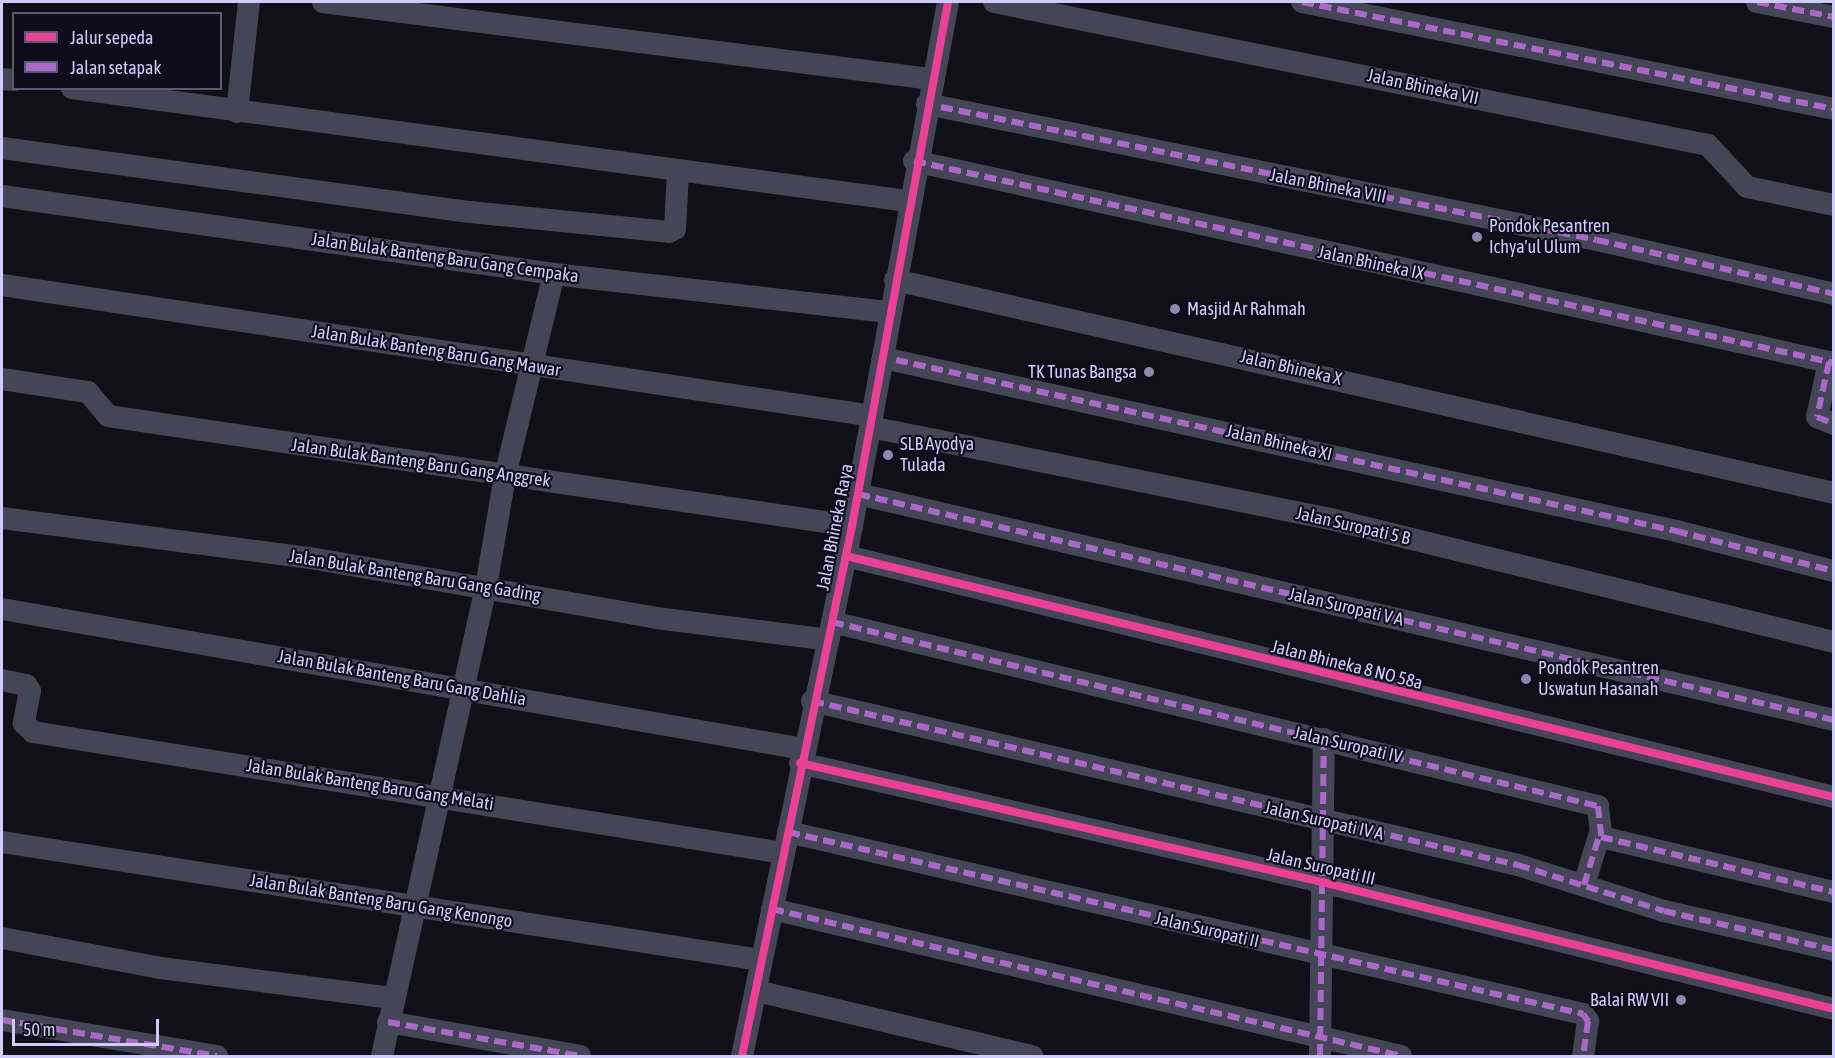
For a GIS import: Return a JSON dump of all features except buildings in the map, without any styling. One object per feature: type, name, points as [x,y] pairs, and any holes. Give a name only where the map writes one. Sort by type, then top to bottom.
[{"type":"street","points":[[237,111],[249,2]]},
{"type":"street","points":[[322,2],[932,79]]},
{"type":"street","name":"Jalan Bhineka Raya","points":[[742,1056],[812,701],[850,557],[852,526],[883,358],[915,161],[948,2]]},
{"type":"street","name":"Jalan Bhineka VII","points":[[994,2],[1708,145],[1747,187],[1833,205]]},
{"type":"street","points":[[1302,2],[1833,109]]},
{"type":"street","points":[[1760,2],[1833,17]]},
{"type":"street","points":[[86,90],[908,201]]},
{"type":"street","name":"Jalan Bhineka VIII","points":[[927,104],[1728,270],[1833,294]]},
{"type":"street","points":[[2,147],[470,212],[669,232],[675,229],[678,171]]},
{"type":"street","name":"Jalan Bhineka IX","points":[[915,161],[1831,362]]},
{"type":"street","name":"Jalan Bulak Banteng Baru Gang Cempaka","points":[[2,196],[554,274],[890,312]]},
{"type":"street","points":[[382,1056],[392,998],[414,907],[436,796],[486,587],[505,476],[554,274]]},
{"type":"street","name":"Jalan Bhineka X","points":[[895,280],[1687,456],[1833,493]]},
{"type":"street","name":"Jalan Bulak Banteng Baru Gang Mawar","points":[[2,285],[871,421]]},
{"type":"street","name":"Jalan Bhineka XI","points":[[883,358],[1676,531],[1833,572]]},
{"type":"street","points":[[1831,362],[1817,417],[1833,424]]},
{"type":"street","name":"Jalan Bulak Banteng Baru Gang Anggrek","points":[[2,379],[88,392],[108,416],[852,526]]},
{"type":"street","name":"Jalan Suropati 5 B","points":[[871,421],[1330,519],[1833,642]]},
{"type":"street","name":"Jalan Suropati V A","points":[[858,495],[1833,720]]},
{"type":"street","name":"Jalan Bulak Banteng Baru Gang Gading","points":[[2,518],[137,533],[486,587],[656,618],[830,631]]},
{"type":"street","name":"Jalan Bhineka 8 NO 58a","points":[[850,557],[1833,797]]},
{"type":"street","name":"Jalan Bulak Banteng Baru Gang Dahlia","points":[[2,609],[462,689],[801,756]]},
{"type":"street","name":"Jalan Suropati IV","points":[[830,631],[1324,739],[1598,806],[1599,836]]},
{"type":"street","name":"Jalan Bulak Banteng Baru Gang Melati","points":[[2,680],[26,685],[30,691],[24,723],[33,732],[436,796],[786,842]]},
{"type":"street","name":"Jalan Suropati IV A","points":[[812,701],[1323,821],[1584,885],[1664,911],[1833,950]]},
{"type":"street","points":[[1320,1047],[1324,739]]},
{"type":"street","name":"Jalan Suropati III","points":[[801,756],[1833,1009]]},
{"type":"street","points":[[1584,885],[1599,836],[1833,892]]},
{"type":"street","name":"Jalan Bulak Banteng Baru Gang Kenongo","points":[[2,842],[761,960]]},
{"type":"street","name":"Jalan Suropati II","points":[[786,842],[1583,1014],[1588,1021],[1583,1056]]},
{"type":"street","points":[[772,909],[1320,1047],[1401,1056]]},
{"type":"street","points":[[2,938],[161,968],[392,998]]},
{"type":"street","points":[[756,991],[1032,1056]]},
{"type":"street","points":[[2,1020],[218,1056]]},
{"type":"street","points":[[388,1022],[580,1056]]},
{"type":"marked path","points":[[1302,2],[1834,109]]},
{"type":"marked path","points":[[1757,2],[1834,17]]},
{"type":"marked path","points":[[941,107],[1597,240],[1834,294]]},
{"type":"marked path","points":[[914,161],[1834,363]]},
{"type":"marked path","points":[[896,360],[1676,531],[1834,571]]},
{"type":"marked path","points":[[1829,362],[1817,417],[1834,424]]},
{"type":"marked path","points":[[858,494],[1834,720]]},
{"type":"marked path","points":[[832,622],[1598,806],[1601,837],[1834,892]]},
{"type":"marked path","points":[[812,701],[1518,865],[1664,911],[1834,950]]},
{"type":"marked path","points":[[1320,1056],[1324,739]]},
{"type":"marked path","points":[[788,832],[1583,1014],[1588,1021],[1583,1056]]},
{"type":"marked path","points":[[1584,885],[1599,836]]},
{"type":"marked path","points":[[772,909],[1401,1056]]},
{"type":"marked path","points":[[2,1020],[217,1056]]},
{"type":"marked path","points":[[388,1022],[580,1056]]},
{"type":"cycle path","points":[[742,1056],[852,526],[948,2]]},
{"type":"cycle path","points":[[846,556],[1834,797]]},
{"type":"cycle path","points":[[800,763],[1322,882],[1834,1009]]},
{"type":"place","name":"Pondok Pesantren Ichya'ul Ulum","points":[[1477,237]]},
{"type":"place","name":"Masjid Ar Rahmah","points":[[1175,309]]},
{"type":"place","name":"TK Tunas Bangsa","points":[[1149,372]]},
{"type":"place","name":"SLB Ayodya Tulada","points":[[888,455]]},
{"type":"place","name":"Pondok Pesantren Uswatun Hasanah","points":[[1526,679]]},
{"type":"place","name":"Balai RW VII","points":[[1681,1000]]}]
